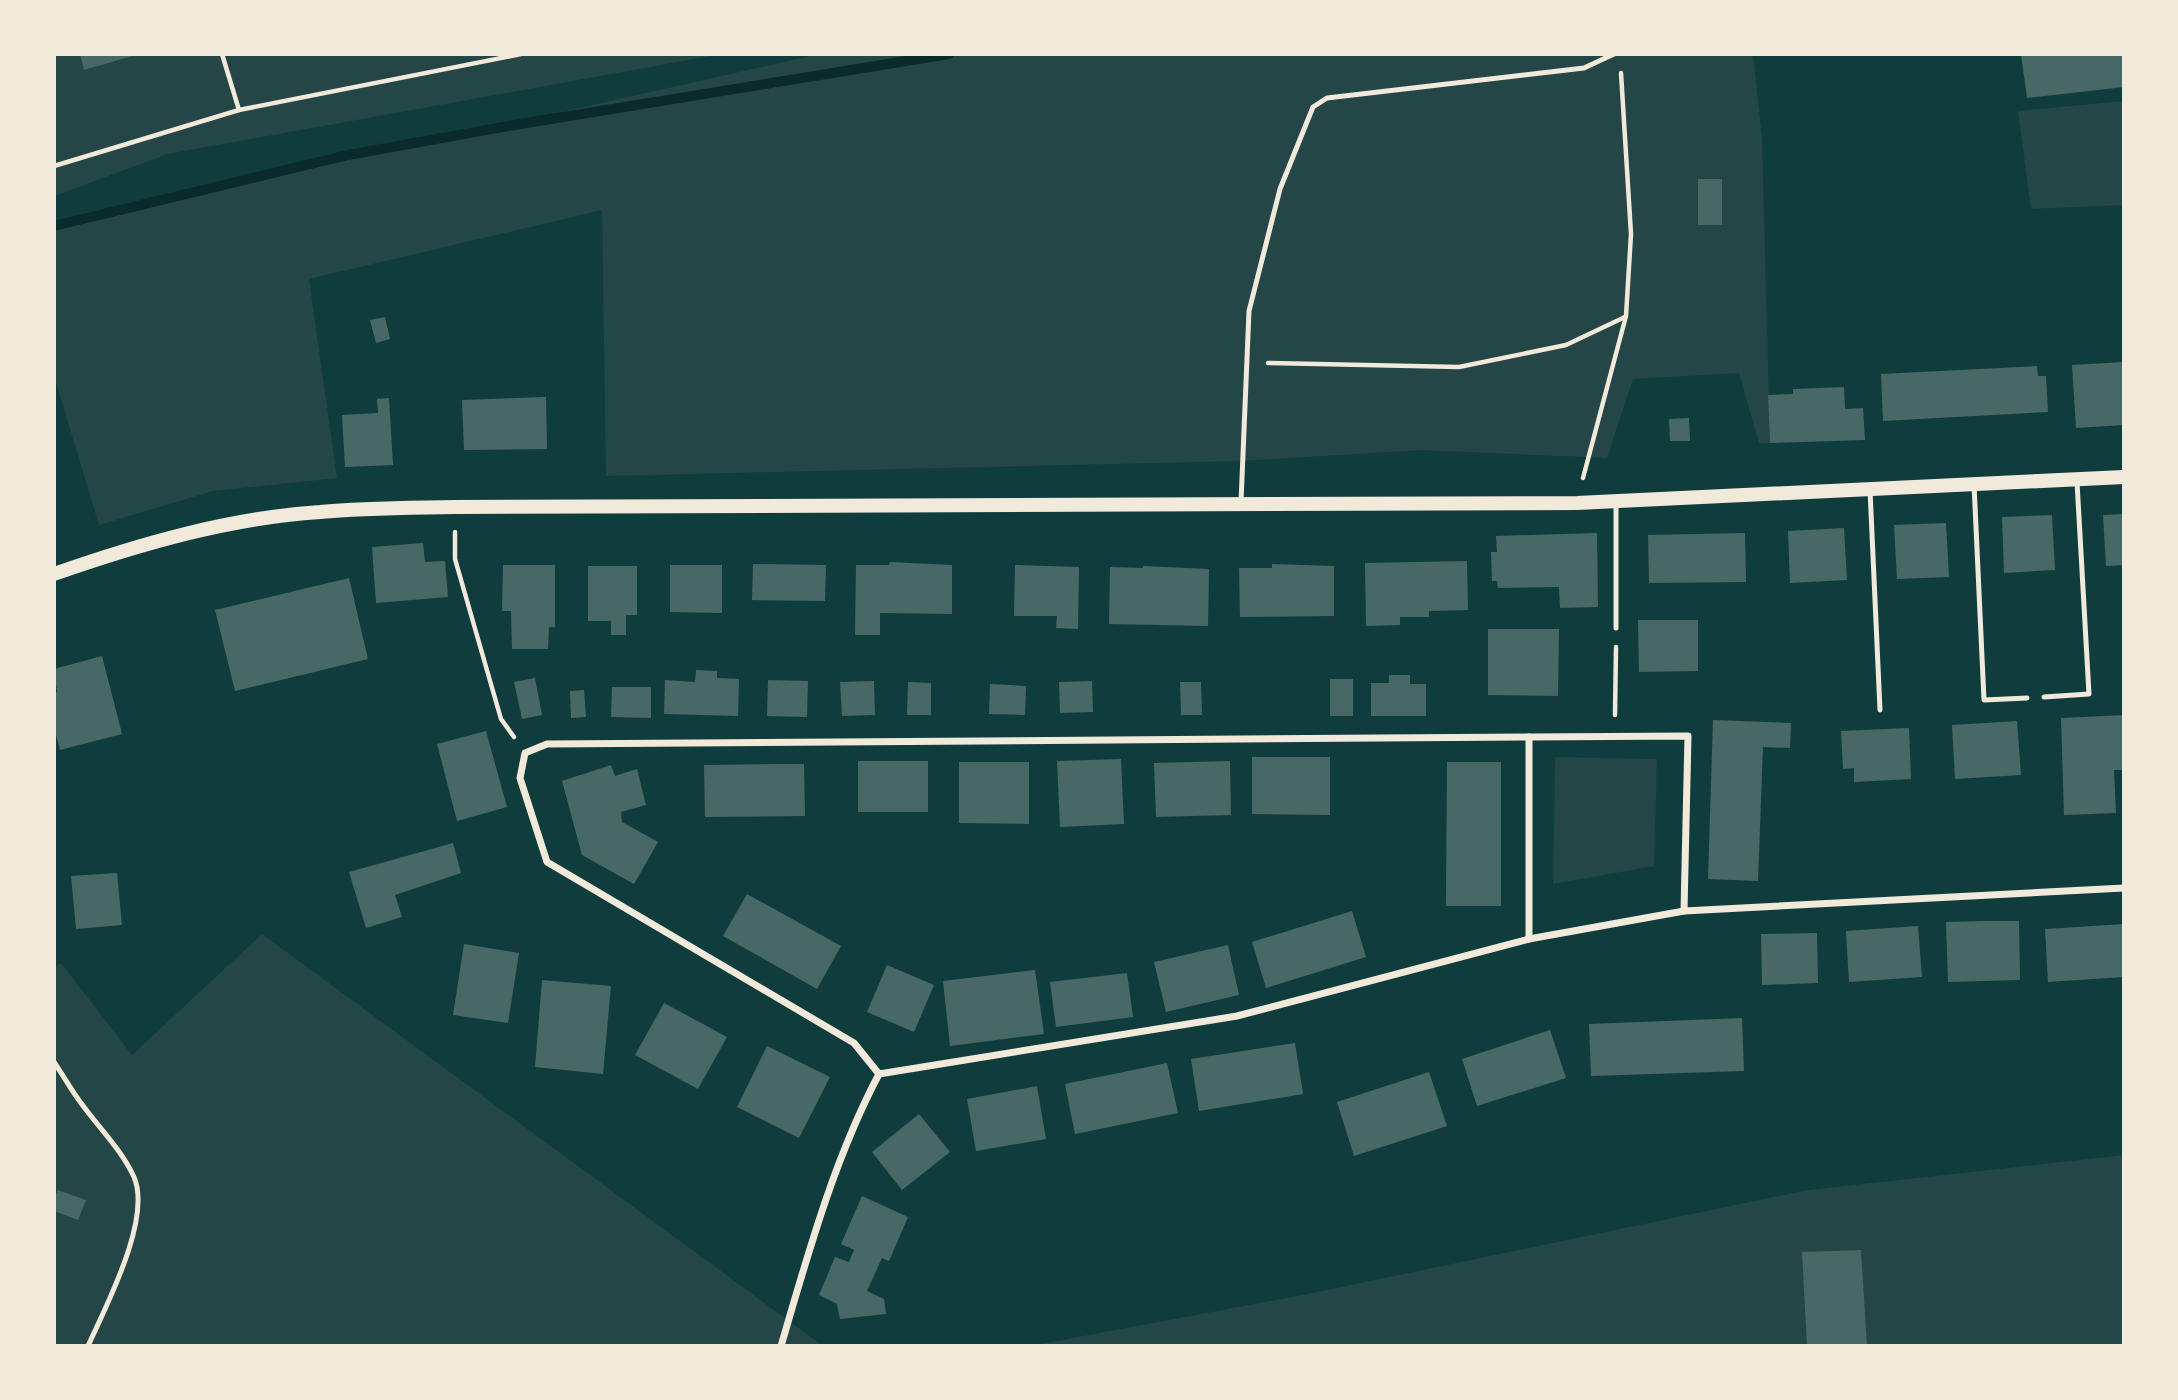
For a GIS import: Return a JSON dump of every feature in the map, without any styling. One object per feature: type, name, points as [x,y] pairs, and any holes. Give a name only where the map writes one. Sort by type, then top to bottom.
[{"type":"main road","points":[[54,574],[127,549],[219,526],[318,512],[454,507],[1577,503],[2124,477]]},
{"type":"street","points":[[879,1074],[854,1043],[547,862],[520,778],[526,753],[547,744],[1688,736],[1684,911]]},
{"type":"street","points":[[1529,737],[1529,939]]},
{"type":"street","points":[[879,1074],[1237,1016],[1529,939],[1684,911],[2124,888]]},
{"type":"street","points":[[781,1346],[814,1234],[862,1107],[879,1074]]},
{"type":"lane","points":[[1241,505],[1249,311],[1280,189],[1313,107],[1327,98],[1584,68],[1614,54]]},
{"type":"lane","points":[[2044,698],[2089,694],[2076,479]]},
{"type":"lane","points":[[1974,484],[1984,700],[2027,698]]},
{"type":"lane","points":[[1870,490],[1880,710]]},
{"type":"lane","points":[[1616,502],[1616,628]]},
{"type":"lane","points":[[54,1062],[80,1102],[122,1155],[135,1181],[137,1223],[119,1276],[88,1346]]},
{"type":"path","points":[[222,54],[239,110]]},
{"type":"path","points":[[54,166],[239,110],[521,54]]},
{"type":"path","points":[[1577,503],[1626,316],[1631,234],[1620,63]]},
{"type":"path","points":[[1246,362],[1459,367],[1566,345],[1626,316]]},
{"type":"path","points":[[455,559],[501,719]]},
{"type":"path","points":[[1614,737],[1616,628]]},
{"type":"shaded area","points":[[54,54],[722,54],[168,154],[54,196]]},
{"type":"shaded area","points":[[820,54],[1753,54],[1762,138],[1770,443],[1759,443],[1739,373],[1633,379],[1607,458],[1421,450],[1241,461],[606,476],[602,210],[309,279],[337,478],[213,491],[99,525],[54,376],[54,226]]},
{"type":"shaded area","points":[[2124,101],[2124,205],[2031,209],[2018,111]]},
{"type":"shaded area","points":[[1555,757],[1657,759],[1654,866],[1553,884]]},
{"type":"shaded area","points":[[262,934],[823,1346],[54,1346],[54,967],[61,963],[132,1055]]},
{"type":"shaded area","points":[[2124,1155],[2124,1346],[1030,1346],[1298,1296],[1808,1190]]},
{"type":"building","points":[[80,54],[136,54],[136,55],[84,70]]},
{"type":"building","points":[[2021,54],[2124,54],[2124,87],[2027,98]]},
{"type":"building","points":[[1698,179],[1722,179],[1722,225],[1698,225]]},
{"type":"building","points":[[385,317],[390,339],[376,343],[370,320]]},
{"type":"building","points":[[2124,362],[2124,425],[2076,428],[2072,365]]},
{"type":"building","points":[[2037,366],[2038,376],[2046,376],[2048,412],[1883,421],[1881,374]]},
{"type":"building","points":[[1844,387],[1845,409],[1863,408],[1865,440],[1770,443],[1768,395],[1793,394],[1793,389]]},
{"type":"building","points":[[546,397],[547,449],[464,450],[462,400]]},
{"type":"building","points":[[389,398],[393,465],[345,467],[342,415],[378,413],[377,399]]},
{"type":"building","points":[[1689,418],[1690,441],[1670,441],[1669,419]]},
{"type":"building","points":[[2124,514],[2124,565],[2106,566],[2103,515]]},
{"type":"building","points":[[2052,515],[2055,570],[2004,573],[2002,517]]},
{"type":"building","points":[[1946,523],[1949,577],[1897,579],[1894,525]]},
{"type":"building","points":[[1844,528],[1847,580],[1790,583],[1788,531]]},
{"type":"building","points":[[1597,533],[1598,607],[1560,608],[1559,587],[1498,588],[1497,581],[1492,581],[1491,552],[1497,552],[1496,536]]},
{"type":"building","points":[[1745,533],[1746,582],[1649,583],[1648,535]]},
{"type":"building","points":[[423,543],[425,562],[445,561],[448,597],[376,603],[372,547]]},
{"type":"building","points":[[1467,561],[1468,610],[1429,611],[1429,617],[1400,617],[1400,625],[1366,626],[1365,563]]},
{"type":"building","points":[[890,562],[952,565],[952,614],[880,613],[880,635],[855,635],[856,565],[889,565]]},
{"type":"building","points":[[753,564],[826,565],[825,601],[752,600]]},
{"type":"building","points":[[1272,564],[1334,566],[1334,616],[1240,617],[1239,568],[1272,568]]},
{"type":"building","points":[[503,565],[555,565],[555,627],[549,627],[548,649],[512,649],[511,611],[502,611]]},
{"type":"building","points":[[670,565],[722,565],[722,613],[670,612]]},
{"type":"building","points":[[1015,565],[1079,567],[1078,629],[1056,628],[1057,616],[1014,616]]},
{"type":"building","points":[[588,566],[637,566],[637,615],[626,615],[626,635],[611,635],[611,621],[588,621]]},
{"type":"building","points":[[1110,567],[1209,569],[1208,626],[1109,624]]},
{"type":"building","points":[[349,578],[368,659],[235,691],[215,610]]},
{"type":"building","points":[[1638,620],[1698,620],[1698,671],[1639,672]]},
{"type":"building","points":[[1488,629],[1559,629],[1558,696],[1488,695]]},
{"type":"building","points":[[102,656],[122,734],[60,750],[54,727],[54,693],[57,692],[54,669]]},
{"type":"building","points":[[696,670],[717,671],[717,678],[739,679],[738,716],[664,714],[665,680],[695,682]]},
{"type":"building","points":[[1389,675],[1410,675],[1410,684],[1426,684],[1426,716],[1371,716],[1371,683],[1389,683]]},
{"type":"building","points":[[535,678],[542,715],[522,719],[514,682]]},
{"type":"building","points":[[1330,679],[1353,679],[1353,716],[1330,716]]},
{"type":"building","points":[[768,680],[808,681],[807,717],[767,716]]},
{"type":"building","points":[[874,681],[875,715],[842,716],[840,682]]},
{"type":"building","points":[[1092,681],[1093,712],[1060,713],[1059,682]]},
{"type":"building","points":[[908,682],[931,683],[931,715],[907,715]]},
{"type":"building","points":[[1180,682],[1201,682],[1202,715],[1181,715]]},
{"type":"building","points":[[990,684],[1026,686],[1025,715],[989,714]]},
{"type":"building","points":[[612,687],[651,687],[651,718],[611,717]]},
{"type":"building","points":[[584,690],[586,717],[571,718],[570,691]]},
{"type":"building","points":[[2124,715],[2124,770],[2114,770],[2116,813],[2064,815],[2061,718]]},
{"type":"building","points":[[1713,720],[1791,723],[1790,748],[1763,747],[1758,881],[1708,879]]},
{"type":"building","points":[[2017,721],[2021,775],[1955,779],[1952,725]]},
{"type":"building","points":[[1909,728],[1911,779],[1854,782],[1854,768],[1843,769],[1841,731]]},
{"type":"building","points":[[486,731],[507,807],[457,821],[437,744]]},
{"type":"building","points":[[1252,757],[1330,757],[1330,815],[1252,814]]},
{"type":"building","points":[[1121,759],[1124,824],[1060,827],[1057,761]]},
{"type":"building","points":[[858,761],[928,761],[928,812],[858,812]]},
{"type":"building","points":[[1230,761],[1231,815],[1156,817],[1154,763]]},
{"type":"building","points":[[959,762],[1029,762],[1029,824],[959,823]]},
{"type":"building","points":[[1447,762],[1501,762],[1501,906],[1446,906]]},
{"type":"building","points":[[804,764],[805,816],[705,817],[704,765]]},
{"type":"building","points":[[611,765],[615,776],[637,769],[646,805],[621,812],[622,822],[658,842],[634,884],[582,855],[562,781]]},
{"type":"building","points":[[453,843],[461,873],[395,895],[402,917],[366,928],[349,872]]},
{"type":"building","points":[[117,873],[122,925],[76,929],[71,876]]},
{"type":"building","points":[[747,894],[841,946],[817,989],[723,936]]},
{"type":"building","points":[[1352,911],[1366,957],[1266,988],[1252,942]]},
{"type":"building","points":[[2019,921],[2020,980],[1948,982],[1946,922]]},
{"type":"building","points":[[2124,924],[2124,977],[2048,982],[2045,929]]},
{"type":"building","points":[[1918,926],[1922,977],[1849,982],[1846,931]]},
{"type":"building","points":[[1817,933],[1818,983],[1762,985],[1761,934]]},
{"type":"building","points":[[464,944],[519,953],[508,1023],[453,1015]]},
{"type":"building","points":[[1228,945],[1239,995],[1166,1012],[1154,962]]},
{"type":"building","points":[[887,965],[934,985],[914,1032],[867,1012]]},
{"type":"building","points":[[1035,970],[1044,1034],[950,1046],[943,981]]},
{"type":"building","points":[[1127,973],[1133,1017],[1056,1027],[1050,982]]},
{"type":"building","points":[[542,980],[611,986],[603,1074],[535,1067]]},
{"type":"building","points":[[664,1003],[727,1037],[698,1089],[635,1055]]},
{"type":"building","points":[[1742,1018],[1744,1071],[1591,1076],[1589,1024]]},
{"type":"building","points":[[1550,1030],[1566,1078],[1477,1106],[1462,1059]]},
{"type":"building","points":[[1295,1043],[1303,1094],[1199,1111],[1191,1059]]},
{"type":"building","points":[[767,1046],[830,1077],[799,1138],[737,1107]]},
{"type":"building","points":[[1167,1063],[1178,1113],[1075,1134],[1065,1084]]},
{"type":"building","points":[[1429,1072],[1447,1126],[1354,1156],[1337,1102]]},
{"type":"building","points":[[1037,1086],[1046,1139],[976,1151],[967,1099]]},
{"type":"building","points":[[919,1114],[950,1152],[902,1190],[872,1152]]},
{"type":"building","points":[[58,1190],[86,1200],[78,1220],[54,1211],[54,1198]]},
{"type":"building","points":[[862,1196],[908,1217],[889,1261],[882,1258],[867,1291],[884,1299],[886,1314],[840,1319],[837,1304],[819,1295],[835,1257],[849,1262],[854,1250],[841,1244]]},
{"type":"building","points":[[1861,1250],[1867,1346],[1807,1346],[1802,1252]]},
{"type":"waterway","points":[[54,226],[348,155],[949,54]]}]
